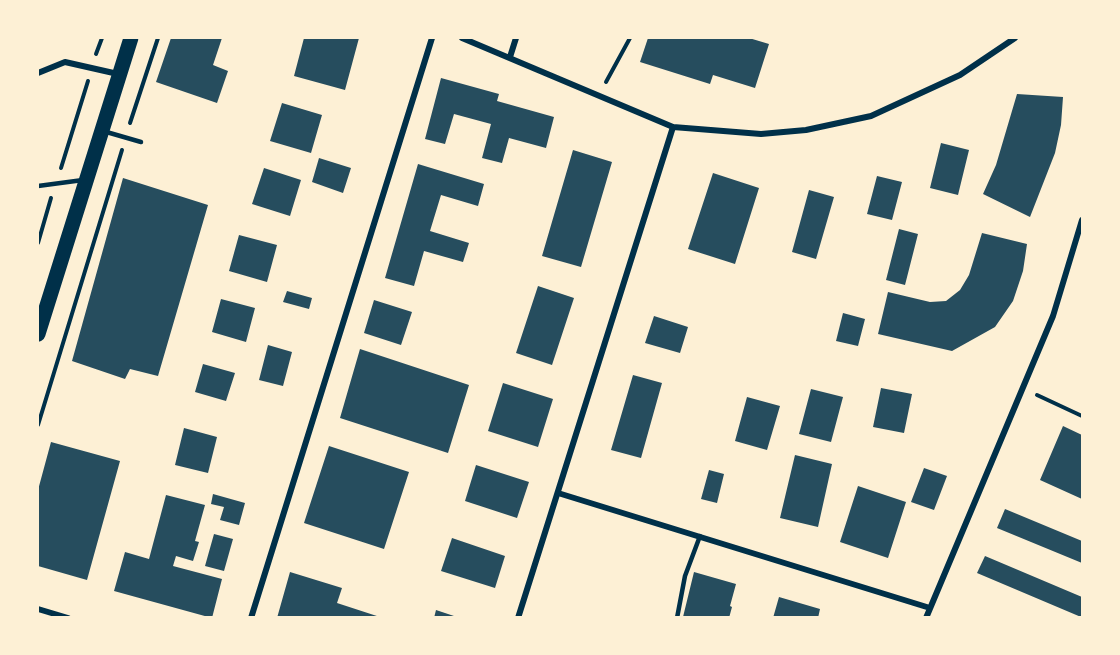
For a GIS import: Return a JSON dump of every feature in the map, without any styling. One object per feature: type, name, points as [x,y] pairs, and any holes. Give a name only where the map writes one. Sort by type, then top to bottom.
[{"type":"main road","points":[[39,325],[131,38]]},
{"type":"street","points":[[251,618],[432,38]]},
{"type":"street","points":[[462,38],[673,128],[760,134],[806,130],[871,116],[960,75],[1015,38]]},
{"type":"street","points":[[510,57],[516,38]]},
{"type":"street","points":[[38,73],[65,62],[118,74]]},
{"type":"street","points":[[519,618],[673,128]]},
{"type":"street","points":[[926,618],[1053,316],[1083,220]]},
{"type":"street","points":[[558,493],[930,608]]},
{"type":"street","points":[[38,609],[68,618]]},
{"type":"lane","points":[[101,130],[141,142]]},
{"type":"lane","points":[[38,186],[86,179]]},
{"type":"lane","points":[[677,618],[685,576],[700,536]]},
{"type":"path","points":[[38,243],[102,38]]},
{"type":"path","points":[[38,424],[158,38]]},
{"type":"path","points":[[599,95],[630,38]]},
{"type":"path","points":[[1022,388],[1083,416]]},
{"type":"building","points":[[171,38],[222,38],[213,65],[228,71],[217,103],[156,82]]},
{"type":"building","points":[[304,38],[359,38],[345,90],[294,76]]},
{"type":"building","points":[[648,38],[749,38],[769,44],[755,88],[713,75],[710,84],[640,62]]},
{"type":"building","points":[[441,78],[499,94],[497,101],[554,117],[546,148],[509,138],[502,163],[482,158],[491,124],[454,114],[445,144],[425,139]]},
{"type":"building","points":[[1017,94],[1063,97],[1061,125],[1055,153],[1030,217],[983,194],[996,165]]},
{"type":"building","points":[[282,103],[322,115],[311,153],[270,141]]},
{"type":"building","points":[[941,143],[969,150],[958,195],[930,188]]},
{"type":"building","points":[[573,150],[612,162],[581,267],[542,256]]},
{"type":"building","points":[[319,158],[351,168],[343,193],[312,182]]},
{"type":"building","points":[[418,164],[484,184],[478,206],[441,195],[430,231],[469,243],[463,262],[424,251],[414,286],[385,278]]},
{"type":"building","points":[[264,168],[301,180],[290,216],[252,204]]},
{"type":"building","points":[[713,173],[759,188],[735,264],[688,249]]},
{"type":"building","points":[[877,176],[902,182],[892,220],[867,214]]},
{"type":"building","points":[[123,178],[208,205],[158,376],[130,369],[125,379],[72,361]]},
{"type":"building","points":[[809,190],[834,197],[816,259],[792,252]]},
{"type":"building","points":[[899,229],[918,234],[905,285],[886,280]]},
{"type":"building","points":[[982,233],[1027,244],[1023,271],[1013,301],[995,327],[952,351],[878,334],[888,292],[930,302],[946,301],[960,290],[969,275]]},
{"type":"building","points":[[239,235],[277,245],[267,282],[229,271]]},
{"type":"building","points":[[538,286],[574,298],[552,365],[516,353]]},
{"type":"building","points":[[287,291],[312,298],[309,309],[283,302]]},
{"type":"building","points":[[221,299],[255,308],[246,342],[212,332]]},
{"type":"building","points":[[374,300],[412,312],[401,345],[364,333]]},
{"type":"building","points":[[843,313],[865,319],[858,346],[836,341]]},
{"type":"building","points":[[654,316],[688,327],[680,353],[645,343]]},
{"type":"building","points":[[268,345],[292,352],[283,386],[259,380]]},
{"type":"building","points":[[360,349],[469,385],[448,453],[340,418]]},
{"type":"building","points":[[203,364],[235,373],[226,401],[195,392]]},
{"type":"building","points":[[633,375],[662,383],[641,458],[611,450]]},
{"type":"building","points":[[503,383],[553,399],[538,447],[488,431]]},
{"type":"building","points":[[881,388],[912,394],[904,433],[873,427]]},
{"type":"building","points":[[811,389],[843,397],[831,442],[799,434]]},
{"type":"building","points":[[747,397],[780,406],[767,450],[735,441]]},
{"type":"building","points":[[1063,426],[1082,435],[1082,499],[1040,480]]},
{"type":"building","points":[[184,428],[217,437],[208,473],[175,465]]},
{"type":"building","points":[[51,442],[120,461],[87,580],[38,566],[38,490]]},
{"type":"building","points":[[329,446],[409,472],[384,549],[304,523]]},
{"type":"building","points":[[795,455],[832,464],[818,527],[780,518]]},
{"type":"building","points":[[476,465],[529,482],[517,518],[465,501]]},
{"type":"building","points":[[924,468],[947,476],[934,510],[911,502]]},
{"type":"building","points":[[709,470],[724,474],[717,503],[701,499]]},
{"type":"building","points":[[858,486],[906,502],[888,558],[840,542]]},
{"type":"building","points":[[213,494],[245,503],[239,525],[220,520],[224,507],[211,504]]},
{"type":"building","points":[[166,495],[205,505],[195,541],[199,542],[193,561],[176,556],[173,566],[222,579],[212,618],[114,591],[125,552],[149,559]]},
{"type":"building","points":[[1005,509],[1082,541],[1082,563],[997,528]]},
{"type":"building","points":[[214,534],[233,539],[224,571],[205,566]]},
{"type":"building","points":[[452,538],[505,556],[495,588],[441,571]]},
{"type":"building","points":[[985,556],[1082,597],[1081,617],[977,573]]},
{"type":"building","points":[[290,572],[342,588],[337,603],[383,618],[277,618]]},
{"type":"building","points":[[694,572],[736,584],[729,618],[683,617]]},
{"type":"building","points":[[779,597],[820,609],[818,618],[773,618]]},
{"type":"building","points":[[436,610],[457,617],[457,618],[434,618]]}]
